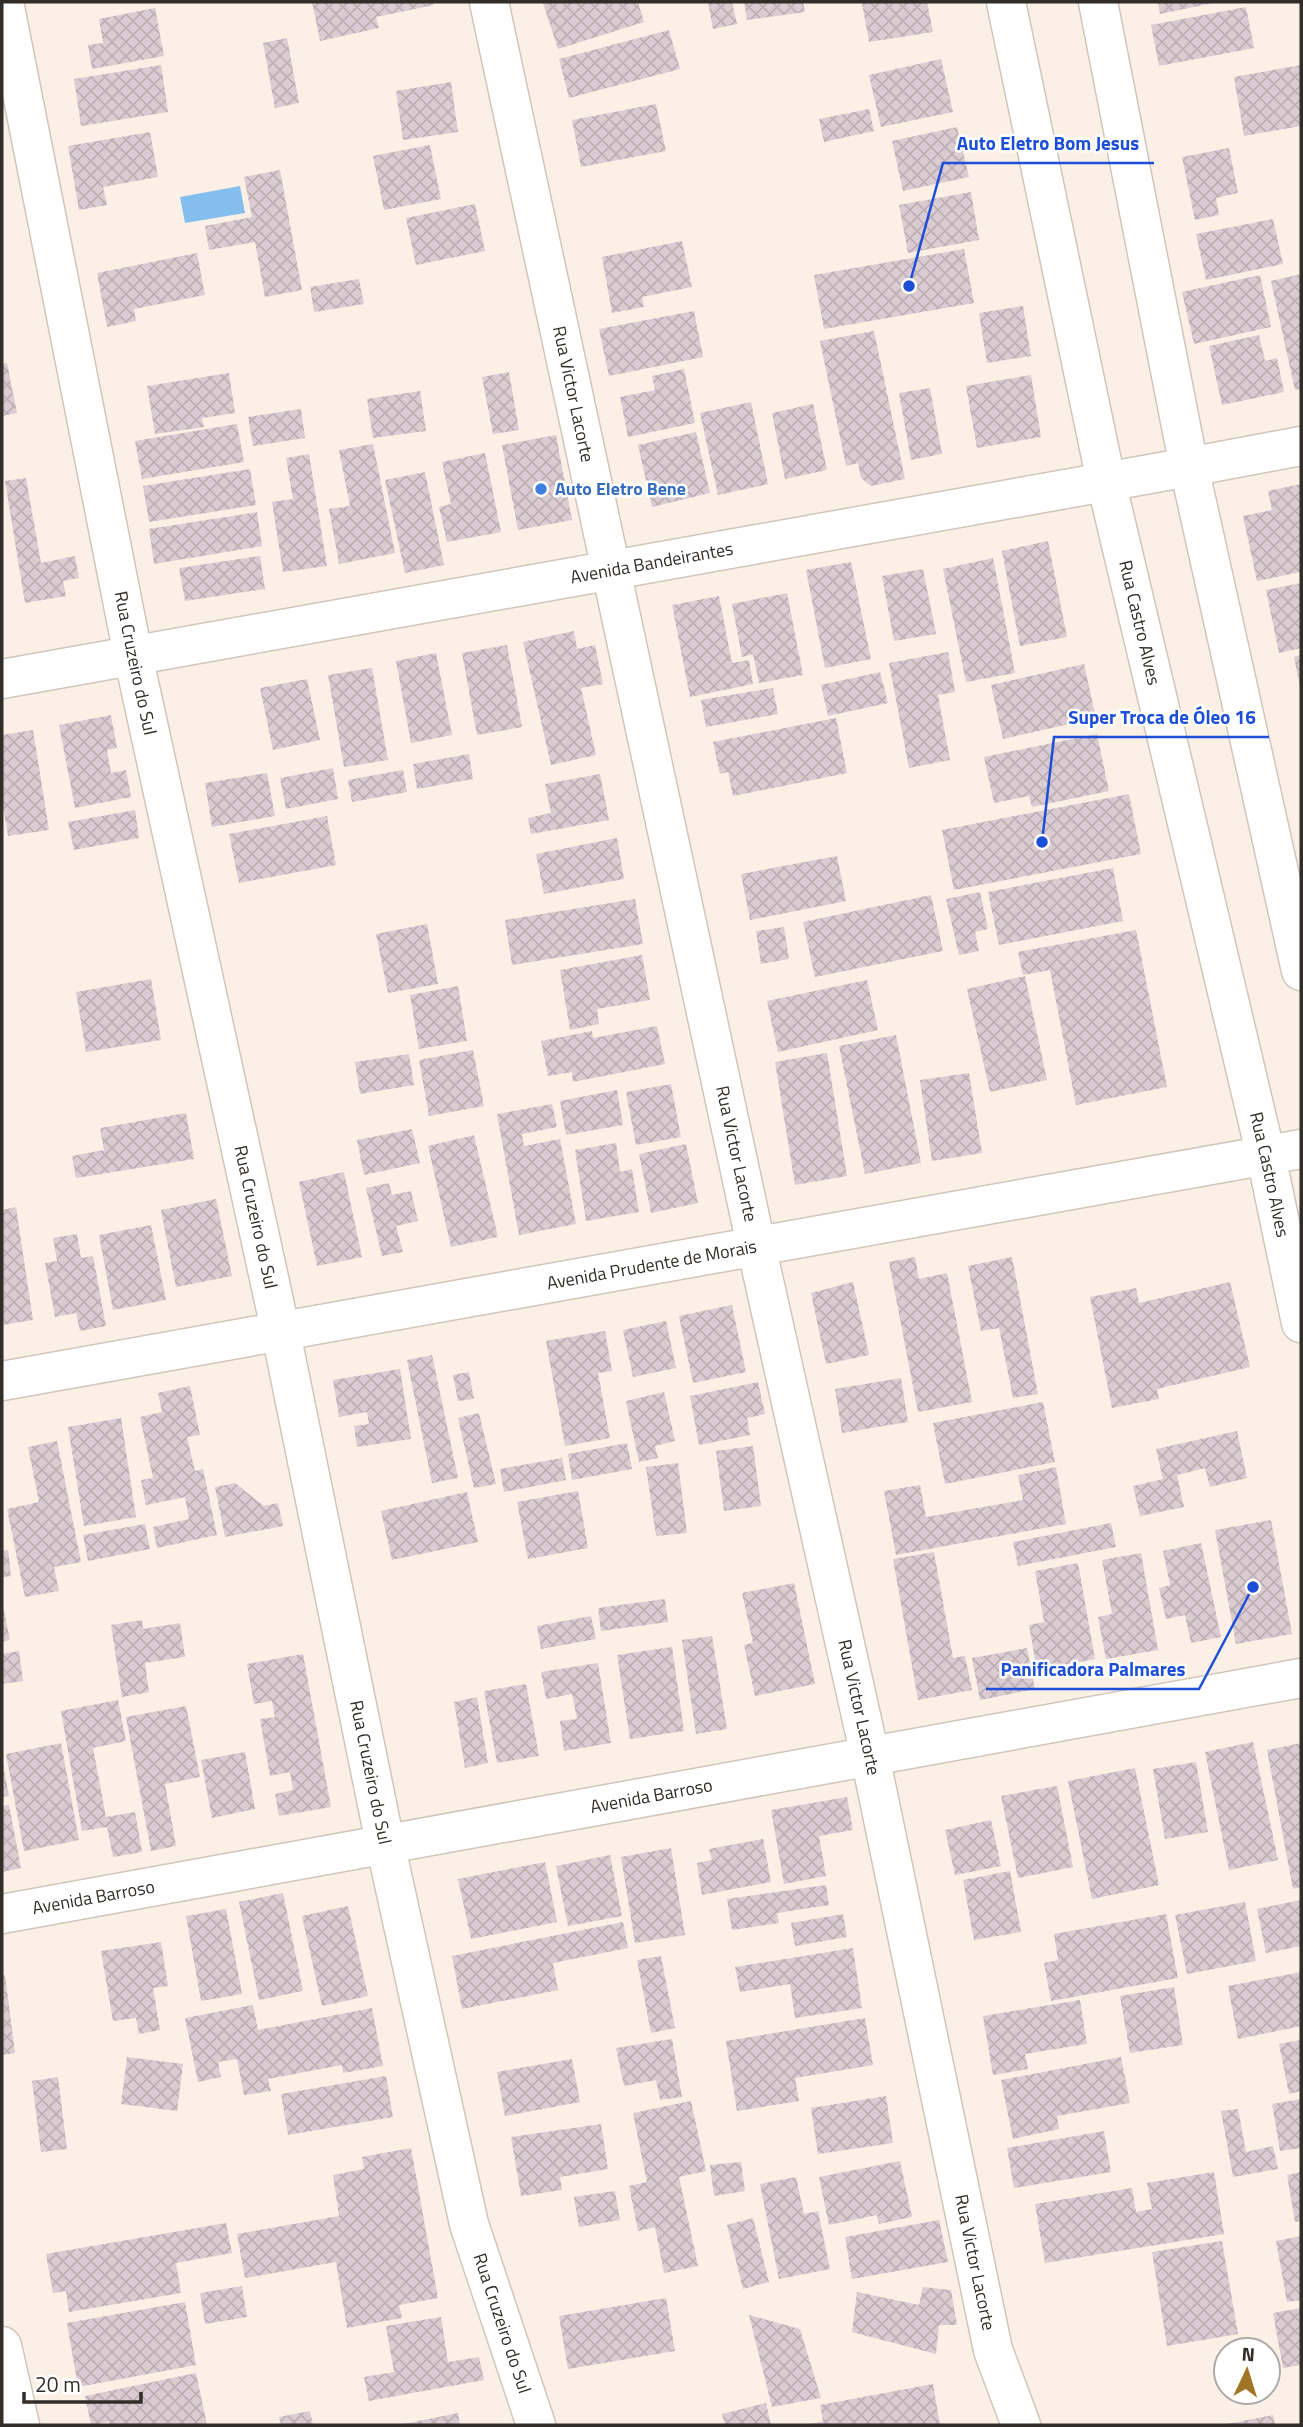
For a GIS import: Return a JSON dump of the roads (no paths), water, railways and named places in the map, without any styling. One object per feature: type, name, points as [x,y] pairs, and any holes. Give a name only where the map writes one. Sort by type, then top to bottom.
[{"type":"street","name":"Rua Cruzeiro do Sul","points":[[4,2],[133,655],[281,1333],[385,1843],[469,2224],[536,2425]]},
{"type":"street","name":"Rua Victor Lacorte","points":[[489,2],[756,1245],[870,1756],[993,2350],[1021,2425]]},
{"type":"street","name":"Rua Castro Alves","points":[[1006,2],[1106,481],[1284,1153],[1301,1323]]},
{"type":"street","points":[[1098,2],[1189,467],[1301,971]]},
{"type":"street","name":"Avenida Bandeirantes","points":[[2,680],[1301,446]]},
{"type":"street","name":"Avenida Prudente de Morais","points":[[2,1381],[1284,1153]]},
{"type":"street","name":"Avenida Barroso","points":[[2,1914],[1301,1678]]},
{"type":"street","points":[[2,2346],[20,2425]]},
{"type":"water","points":[[240,186],[245,213],[185,223],[180,197]]},
{"type":"place","name":"Auto Eletro Bom Jesus","points":[[909,286]]},
{"type":"place","name":"Auto Eletro Bene","points":[[541,489]]},
{"type":"place","name":"Super Troca de Óleo 16","points":[[1042,842]]},
{"type":"place","name":"Panificadora Palmares","points":[[1253,1587]]}]
